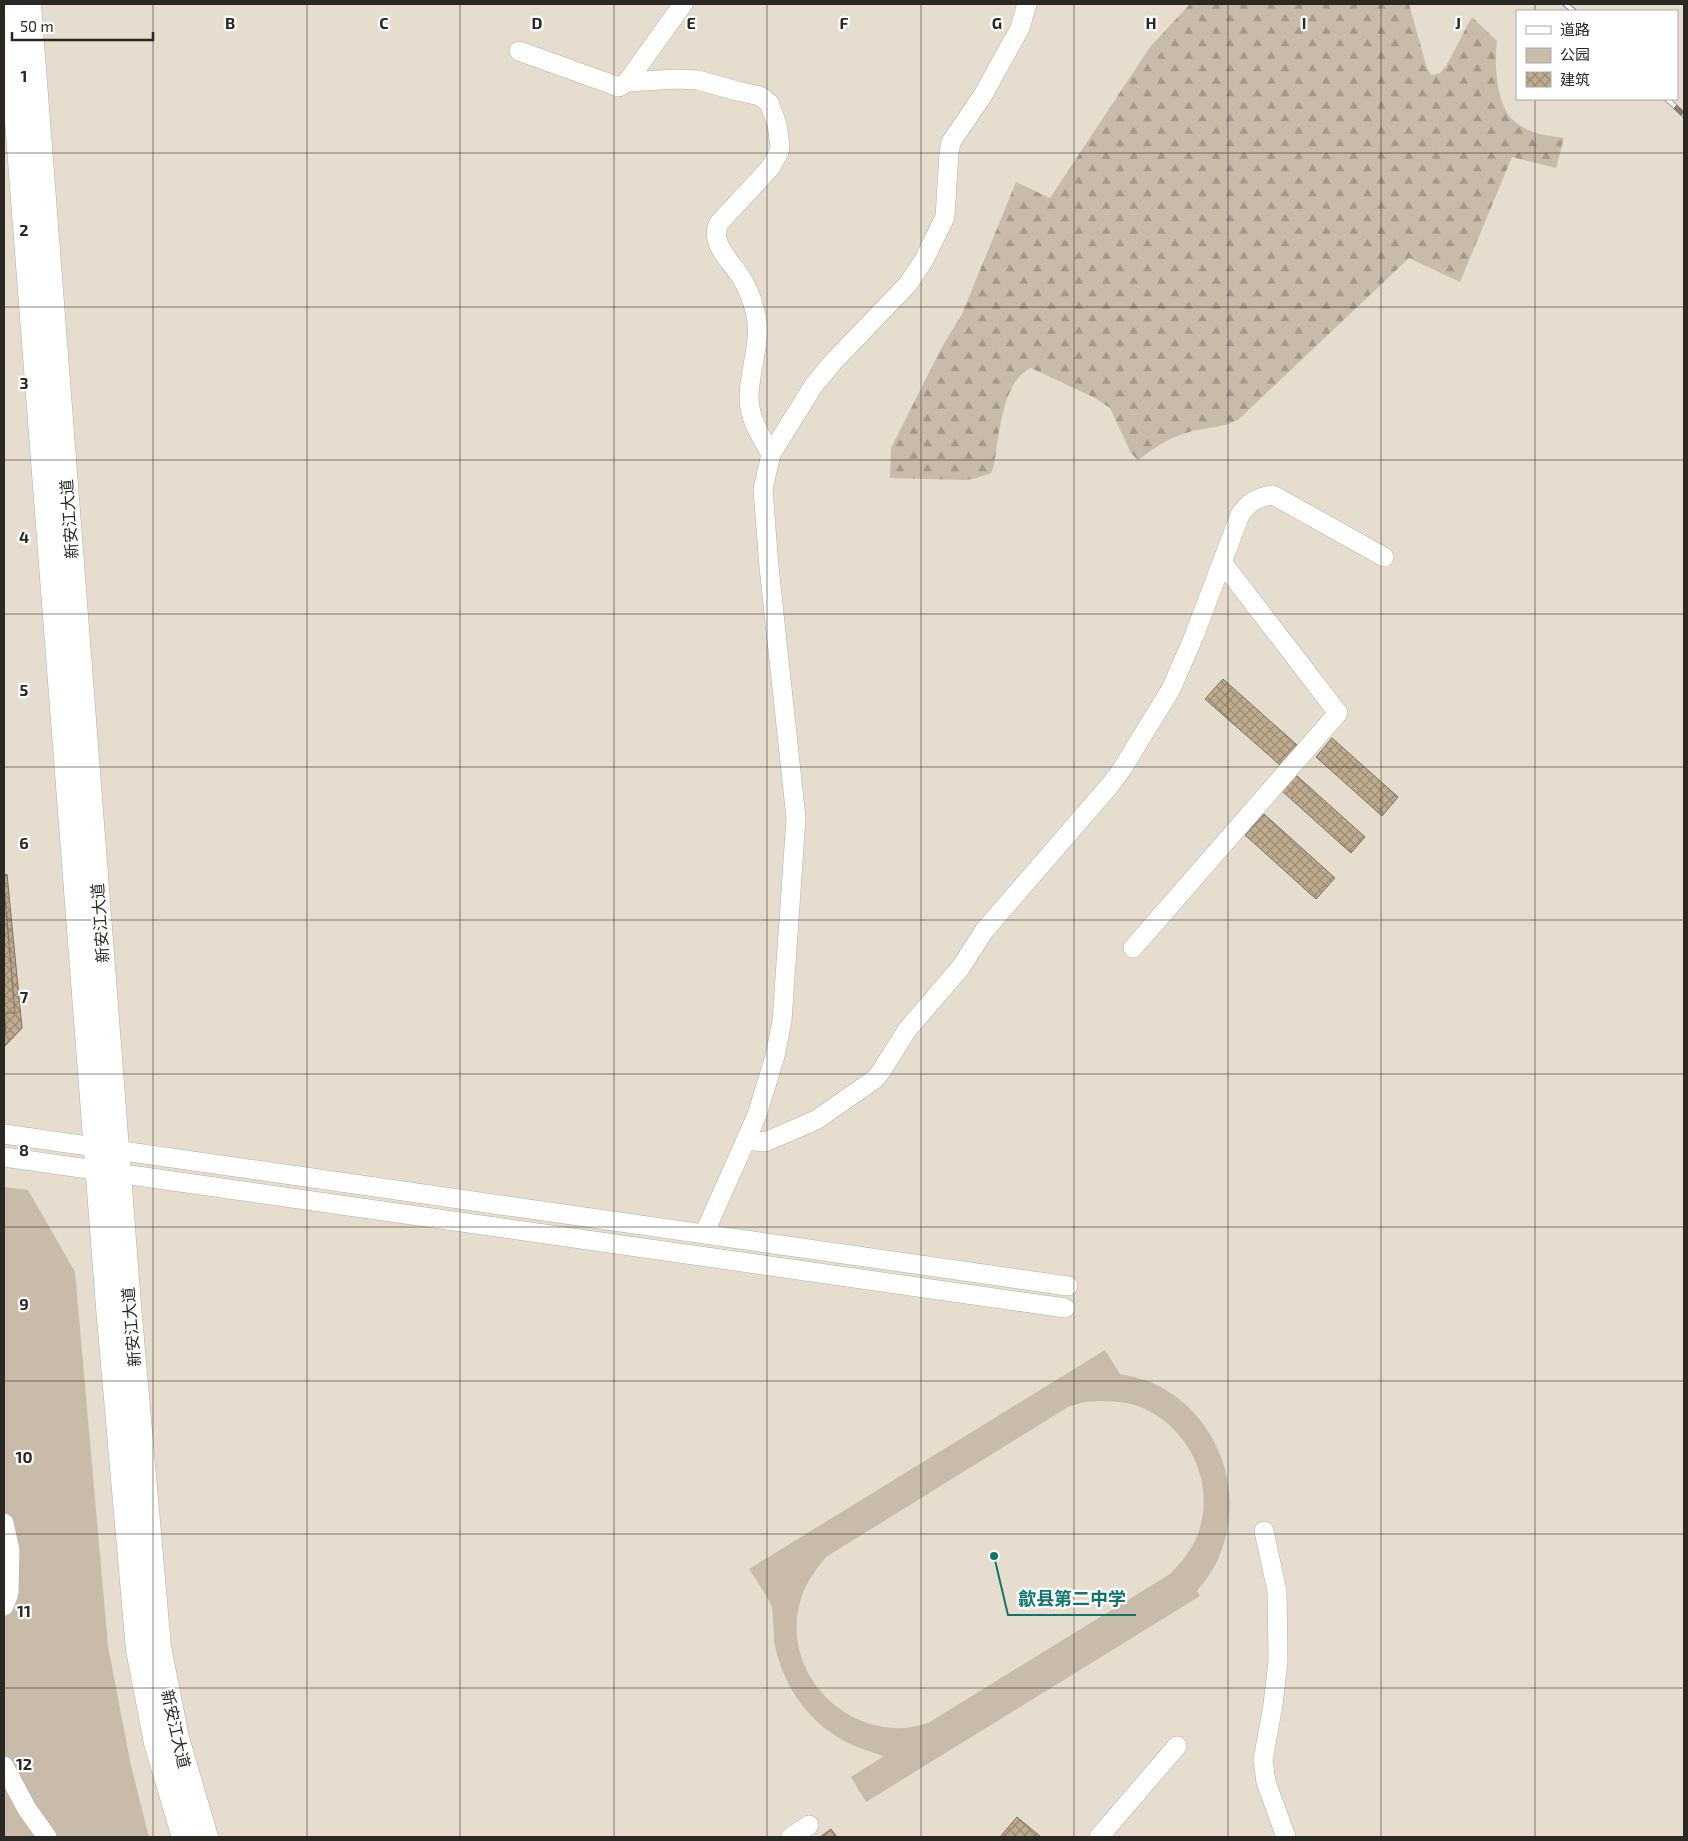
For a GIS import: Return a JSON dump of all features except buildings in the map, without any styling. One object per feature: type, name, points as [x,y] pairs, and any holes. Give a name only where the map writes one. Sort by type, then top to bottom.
[{"type":"main road","name":"新安江大道","points":[[8,4],[108,1161],[159,1647],[177,1738],[206,1837]]},
{"type":"main road","name":"新安江大道","points":[[29,4],[108,1161],[138,1650],[156,1743],[184,1837]]},
{"type":"street","points":[[519,51],[619,87],[627,82],[683,4]]},
{"type":"street","points":[[704,1234],[747,1140],[765,1090],[775,1056],[782,1021],[796,818],[769,567],[763,489],[767,465],[770,454],[814,385],[833,362],[908,284],[924,260],[945,217],[951,142],[983,95],[1020,28],[1028,4]]},
{"type":"street","points":[[627,82],[676,79],[698,80],[760,96],[769,103],[774,113],[780,146],[774,163],[719,223],[716,234],[721,250],[751,297],[756,314],[757,336],[749,398],[755,426],[770,454]]},
{"type":"street","points":[[747,1140],[765,1142],[816,1120],[875,1079],[907,1030],[961,967],[984,931],[1122,769],[1171,688],[1194,636],[1240,515],[1246,506],[1260,497],[1273,495],[1384,557]]},
{"type":"street","points":[[1133,948],[1338,713],[1222,562]]},
{"type":"street","points":[[4,1134],[108,1161],[1065,1308]]},
{"type":"street","points":[[4,1157],[108,1161],[704,1234],[1068,1286]]},
{"type":"street","points":[[4,1522],[10,1550],[9,1593],[4,1606]]},
{"type":"street","points":[[1264,1532],[1277,1591],[1278,1661],[1264,1760],[1266,1782],[1286,1837]]},
{"type":"street","points":[[1099,1837],[1177,1746]]},
{"type":"street","points":[[4,1766],[27,1809],[47,1837]]},
{"type":"street","points":[[791,1837],[809,1825]]},
{"type":"green space","points":[[1190,4],[1409,4],[1426,65],[1431,75],[1440,73],[1446,66],[1472,17],[1497,41],[1496,71],[1500,94],[1507,113],[1524,128],[1544,135],[1564,138],[1556,168],[1512,157],[1460,282],[1409,258],[1239,419],[1233,422],[1179,435],[1161,444],[1138,460],[1131,453],[1110,408],[1095,398],[1031,368],[1021,374],[1008,397],[1000,425],[991,473],[964,480],[890,478],[891,448],[942,347],[962,314],[1016,182],[1050,198],[1150,47]]},
{"type":"green space","points":[[4,1187],[28,1190],[75,1272],[108,1646],[131,1766],[149,1837],[4,1837]]},
{"type":"green space","points":[[1105,1350],[1120,1374],[1157,1385],[1179,1399],[1197,1417],[1212,1437],[1222,1460],[1228,1484],[1230,1509],[1226,1534],[1216,1563],[1209,1576],[1197,1591],[1200,1596],[866,1802],[851,1777],[884,1756],[852,1745],[834,1735],[822,1726],[801,1703],[792,1690],[779,1661],[775,1646],[771,1605],[749,1569]],"holes":[[[1105,1401],[1135,1405],[1154,1414],[1170,1426],[1194,1458],[1201,1476],[1204,1496],[1203,1516],[1195,1541],[1178,1566],[1170,1574],[928,1723],[898,1728],[871,1724],[850,1715],[832,1702],[816,1686],[805,1667],[798,1645],[797,1623],[805,1588],[826,1557],[1068,1407],[1085,1402]]]},
{"type":"railway","points":[[1565,4],[1573,10]]},
{"type":"railway","points":[[1668,100],[1684,115]]},
{"type":"place","name":"歙县第二中学","points":[[994,1556]]}]
